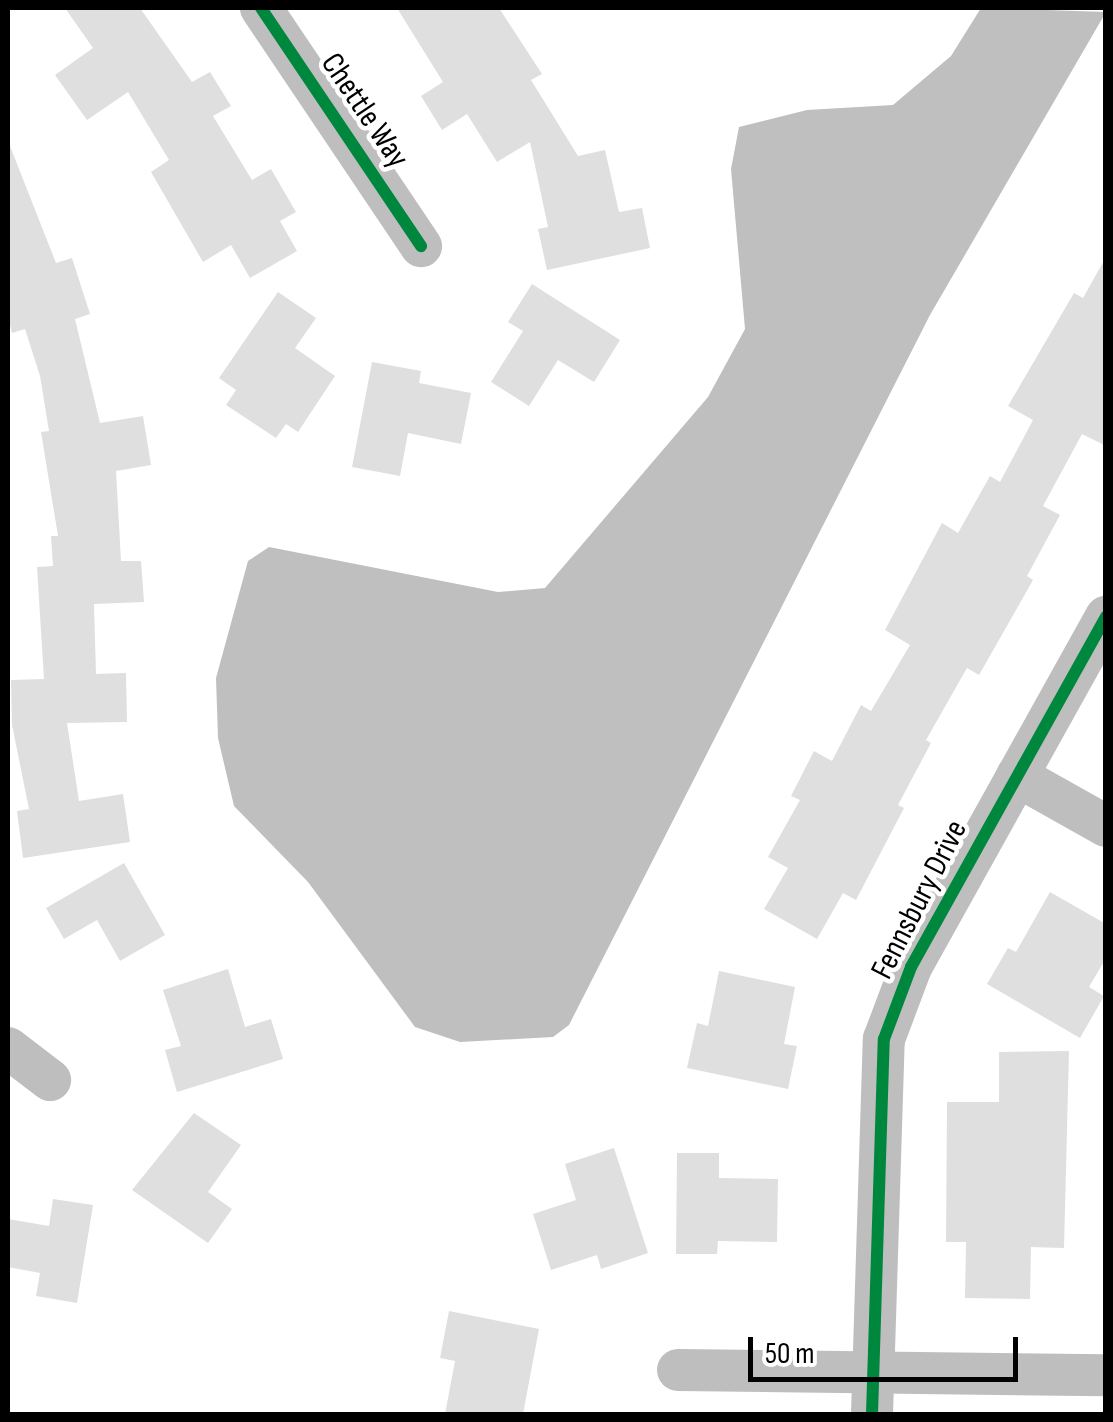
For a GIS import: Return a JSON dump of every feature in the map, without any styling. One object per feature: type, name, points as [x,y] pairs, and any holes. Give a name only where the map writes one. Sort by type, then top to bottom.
[{"type":"street","name":"Chettle Way","points":[[261,8],[422,246]]},
{"type":"street","name":"Fennsbury Drive","points":[[872,1414],[884,1039],[910,967],[1106,618]]},
{"type":"street","points":[[1017,776],[1106,826]]},
{"type":"street","points":[[8,1048],[50,1080]]},
{"type":"street","points":[[678,1370],[1106,1376]]},
{"type":"shaded area","points":[[981,8],[1106,12],[930,315],[569,1025],[553,1037],[460,1042],[415,1027],[308,882],[234,806],[218,738],[216,678],[248,561],[269,547],[498,592],[545,588],[708,397],[745,329],[731,169],[739,127],[807,110],[893,105],[951,56]]},
{"type":"building","points":[[65,8],[140,8],[192,82],[210,72],[231,106],[213,116],[252,180],[271,169],[296,212],[280,221],[297,251],[250,278],[231,245],[203,262],[151,172],[169,160],[128,92],[87,120],[55,75],[93,48]]},
{"type":"building","points":[[397,8],[499,8],[542,74],[531,80],[578,156],[605,150],[619,212],[642,208],[650,248],[547,270],[538,229],[548,227],[530,142],[497,162],[467,114],[442,130],[421,96],[443,82]]},
{"type":"building","points":[[8,141],[56,263],[72,258],[90,314],[75,319],[100,423],[143,416],[151,465],[116,471],[121,561],[141,561],[144,602],[94,604],[96,674],[126,673],[127,722],[67,723],[79,801],[123,794],[130,842],[23,858],[17,811],[29,809],[12,725],[11,680],[44,679],[37,567],[53,566],[51,536],[58,536],[41,432],[49,431],[40,376],[25,329],[12,333],[8,317]]},
{"type":"building","points":[[1106,257],[1106,446],[1082,434],[1043,506],[1060,515],[1027,576],[1033,580],[979,675],[967,668],[926,740],[931,743],[898,805],[904,808],[856,900],[843,893],[817,939],[764,909],[788,868],[768,857],[800,800],[791,796],[814,751],[832,761],[861,705],[871,711],[910,645],[885,630],[942,523],[958,533],[990,476],[1000,482],[1033,420],[1008,406],[1074,293],[1083,298]]},
{"type":"building","points":[[532,284],[620,340],[594,382],[558,360],[529,406],[491,382],[523,331],[508,322]]},
{"type":"building","points":[[278,292],[316,318],[295,348],[335,376],[298,432],[286,424],[276,438],[226,405],[236,390],[219,378]]},
{"type":"building","points":[[372,362],[421,371],[419,383],[471,393],[461,444],[408,433],[400,476],[352,467]]},
{"type":"building","points":[[124,863],[165,935],[120,961],[97,920],[64,939],[46,908]]},
{"type":"building","points":[[1050,892],[1106,924],[1106,958],[1089,987],[1104,996],[1080,1038],[987,984],[1008,948],[1016,952]]},
{"type":"building","points":[[228,969],[245,1027],[271,1019],[283,1059],[177,1092],[165,1050],[181,1046],[163,990]]},
{"type":"building","points":[[719,971],[795,987],[784,1044],[797,1046],[788,1089],[687,1068],[697,1023],[708,1026]]},
{"type":"building","points":[[1069,1051],[1064,1248],[1031,1247],[1030,1299],[965,1298],[966,1242],[946,1242],[947,1102],[999,1102],[999,1052]]},
{"type":"building","points":[[194,1113],[241,1145],[208,1192],[232,1209],[208,1243],[132,1190]]},
{"type":"building","points":[[614,1148],[648,1253],[601,1269],[597,1255],[551,1270],[533,1214],[576,1200],[565,1164]]},
{"type":"building","points":[[677,1153],[719,1153],[719,1178],[778,1179],[777,1242],[718,1241],[717,1254],[676,1254]]},
{"type":"building","points":[[53,1199],[93,1205],[77,1303],[36,1296],[40,1273],[8,1267],[8,1219],[49,1226]]},
{"type":"building","points":[[449,1311],[539,1329],[523,1414],[445,1414],[455,1361],[440,1358]]},
{"type":"cycle path","points":[[261,8],[421,246]]},
{"type":"cycle path","points":[[872,1414],[884,1039],[911,967],[1106,617]]}]
